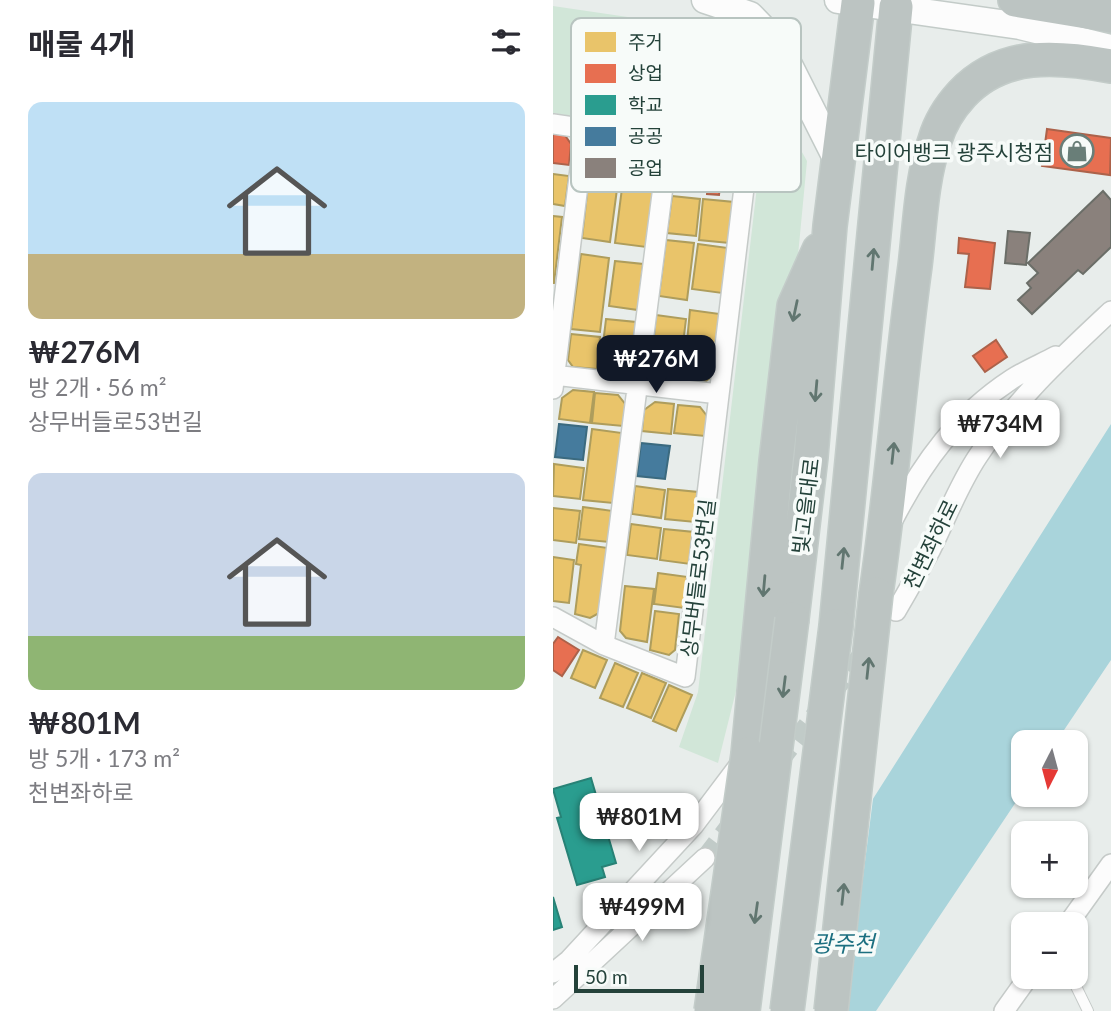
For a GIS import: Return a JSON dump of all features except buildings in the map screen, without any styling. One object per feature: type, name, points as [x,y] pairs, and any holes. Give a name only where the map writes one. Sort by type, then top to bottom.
[{"type":"highway","name":"빛고을대로","points":[[743,1011],[811,457],[830,226],[839,163],[851,1]]},
{"type":"highway","name":"빛고을대로","points":[[787,1011],[836,626],[897,4]]},
{"type":"highway","points":[[1018,13],[1111,16]]},
{"type":"highway","points":[[858,417],[883,334],[914,160],[925,128],[941,100],[981,63],[1025,47],[1111,50]]},
{"type":"highway","points":[[831,1011],[886,602],[885,536],[908,318],[928,166],[935,139],[945,117],[962,94],[986,74],[1011,63],[1042,58],[1095,59],[1111,66]]},
{"type":"highway","points":[[711,1011],[748,754],[776,461],[795,306],[830,226]]},
{"type":"street","points":[[705,0],[753,18]]},
{"type":"street","points":[[1004,0],[1018,13]]},
{"type":"street","points":[[851,1],[1018,13],[1111,50]]},
{"type":"street","points":[[801,88],[839,163]]},
{"type":"street","name":"상무버들로53번길","points":[[553,124],[571,126]]},
{"type":"street","points":[[577,192],[554,380],[719,394]]},
{"type":"street","points":[[604,645],[662,192]]},
{"type":"street","name":"상무버들로53번길","points":[[553,617],[604,645],[685,677],[743,192]]},
{"type":"street","name":"천변좌하로","points":[[886,602],[931,549],[952,499],[978,456],[1013,410],[1071,348],[1111,311]]},
{"type":"street","name":"천변좌하로","points":[[885,536],[914,479],[945,436],[993,392],[1014,377],[1071,348]]},
{"type":"street","points":[[553,973],[569,960],[694,825],[748,754]]},
{"type":"street","points":[[553,999],[705,858]]},
{"type":"street","points":[[1077,912],[1111,864]]},
{"type":"street","points":[[1004,1011],[1020,989]]},
{"type":"lane","points":[[1077,989],[1088,1011]]},
{"type":"green space","points":[[553,6],[634,18],[571,18],[571,116],[553,113]]},
{"type":"green space","points":[[801,150],[807,161],[797,266],[782,309],[736,691],[718,763],[679,747],[698,692],[756,192],[801,192]]},
{"type":"water","name":"광주천","points":[[1111,424],[1111,660],[1064,730],[1011,730],[1013,807],[876,1011],[705,1011],[871,802]]},
{"type":"pier","points":[[874,791],[846,1011],[702,1011],[868,800]]},
{"type":"tunnel","points":[[778,763],[867,648]]},
{"type":"tunnel","points":[[705,858],[734,820]]},
{"type":"place","name":"타이어뱅크 광주시청점","points":[[1077,151]]}]
